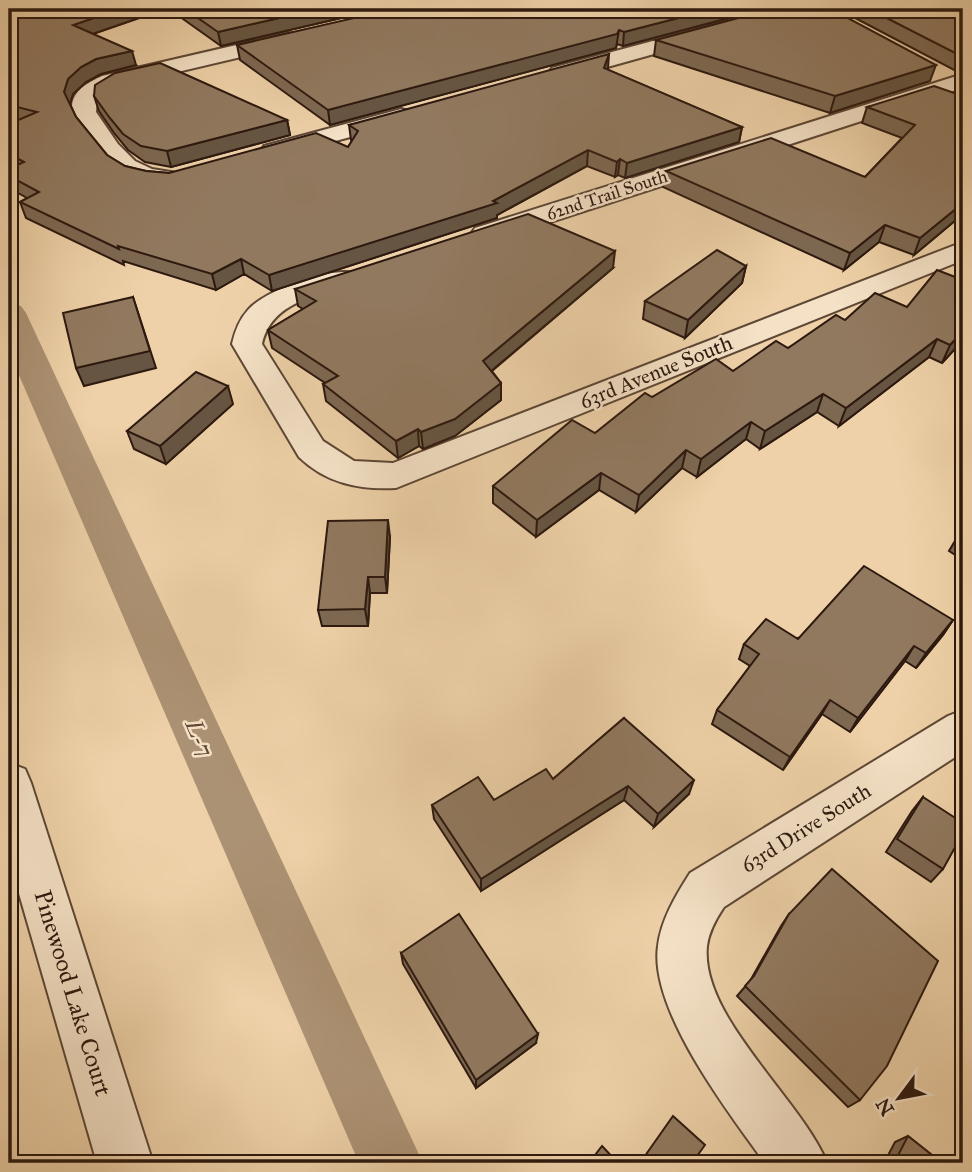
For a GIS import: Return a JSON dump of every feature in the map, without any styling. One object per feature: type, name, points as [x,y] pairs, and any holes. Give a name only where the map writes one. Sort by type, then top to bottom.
[{"type":"street","points":[[540,78],[794,9]]},
{"type":"street","points":[[192,174],[153,178],[124,168],[84,112],[83,104],[87,95],[110,82],[310,34]]},
{"type":"street","name":"62nd Trail South","points":[[459,242],[955,75]]},
{"type":"street","points":[[245,159],[419,111]]},
{"type":"street","name":"63rd Avenue South","points":[[368,271],[289,296],[270,305],[256,317],[248,330],[247,344],[311,449],[325,463],[345,473],[370,477],[396,475],[963,250]]},
{"type":"street","name":"63rd Drive South","points":[[799,1163],[707,1030],[688,992],[682,953],[690,918],[707,890],[963,729]]},
{"type":"street","name":"Pinewood Lake Court","points":[[9,783],[125,1163]]},
{"type":"building","points":[[9,9],[120,9],[73,25],[132,51],[96,59],[81,67],[68,79],[64,92],[76,117],[107,155],[125,166],[146,171],[169,173],[316,133],[348,147],[358,131],[349,125],[609,54],[604,68],[742,127],[627,163],[620,159],[617,162],[588,150],[493,201],[497,203],[269,275],[241,259],[212,274],[118,246],[119,249],[20,202],[39,192],[9,176],[9,169],[24,162],[9,154],[9,124],[37,112],[9,105],[9,51],[14,47],[9,47]]},
{"type":"building","points":[[185,9],[318,9],[218,32]]},
{"type":"building","points":[[393,9],[713,9],[624,32],[619,30],[617,34],[328,110],[237,45]]},
{"type":"building","points":[[772,9],[831,9],[936,65],[835,96],[656,40]]},
{"type":"building","points":[[869,9],[963,9],[963,57]]},
{"type":"building","points":[[160,63],[287,120],[167,151],[141,146],[123,134],[109,117],[94,96],[95,85],[115,73]]},
{"type":"building","points":[[934,86],[963,96],[963,203],[920,238],[885,225],[850,253],[666,171],[771,138],[865,177],[915,125],[867,107]]},
{"type":"building","points":[[528,214],[615,251],[483,361],[501,383],[455,419],[421,432],[418,429],[396,441],[323,384],[338,376],[268,330],[316,301],[295,289]]},
{"type":"building","points":[[717,250],[746,266],[688,320],[645,301]]},
{"type":"building","points":[[937,270],[963,280],[963,331],[950,345],[937,339],[846,408],[823,394],[765,431],[751,422],[701,459],[686,450],[639,495],[601,473],[537,520],[493,486],[572,420],[595,433],[645,393],[652,397],[716,359],[733,371],[776,341],[788,348],[836,315],[845,320],[875,293],[907,307]]},
{"type":"building","points":[[133,297],[150,351],[76,368],[63,313]]},
{"type":"building","points":[[196,372],[228,386],[160,446],[127,431]]},
{"type":"building","points":[[388,520],[385,577],[368,577],[365,609],[318,610],[328,521]]},
{"type":"building","points":[[864,566],[953,620],[926,653],[914,646],[858,718],[830,700],[790,757],[717,710],[759,654],[744,644],[766,619],[798,639]]},
{"type":"building","points":[[624,718],[694,780],[658,814],[628,786],[481,879],[432,805],[478,777],[494,800],[546,769],[553,779]]},
{"type":"building","points":[[923,797],[963,823],[963,833],[943,869],[897,839]]},
{"type":"building","points":[[832,869],[938,961],[887,1066],[860,1100],[745,986],[754,976],[789,914]]},
{"type":"building","points":[[459,914],[538,1034],[476,1080],[401,953]]},
{"type":"building","points":[[673,1116],[705,1145],[692,1163],[640,1163]]},
{"type":"building","points":[[908,1136],[942,1163],[894,1163]]},
{"type":"building","points":[[602,1146],[618,1163],[589,1163]]},
{"type":"waterway","name":"L-7","points":[[9,313],[391,1163]]}]
